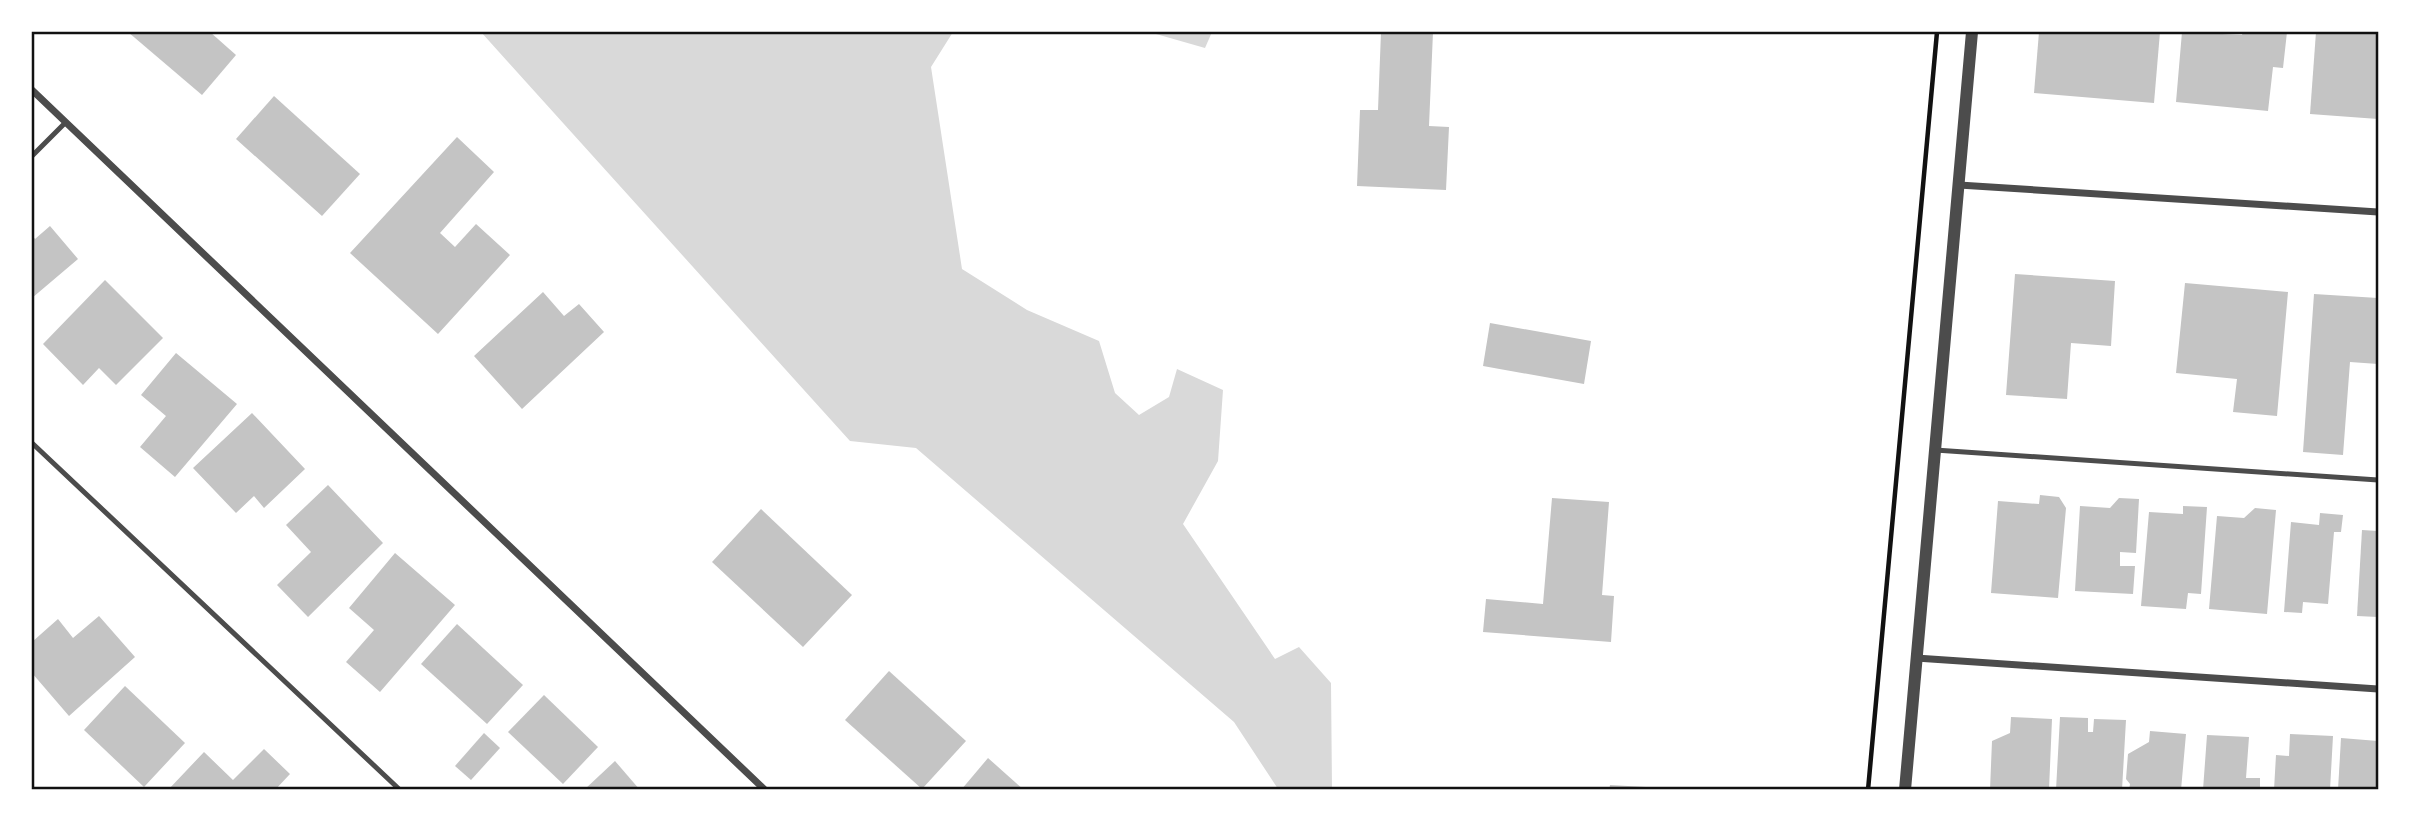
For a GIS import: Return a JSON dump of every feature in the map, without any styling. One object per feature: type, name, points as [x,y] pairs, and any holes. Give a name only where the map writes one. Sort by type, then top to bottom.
[{"type":"street","points":[[1905,789],[1972,32]]},
{"type":"street","points":[[32,90],[765,789]]},
{"type":"street","points":[[1959,185],[2378,212]]},
{"type":"street","points":[[1916,658],[2378,690]]},
{"type":"lane","points":[[32,156],[65,122]]},
{"type":"lane","points":[[32,443],[400,789]]},
{"type":"lane","points":[[1935,450],[2378,480]]},
{"type":"path","points":[[1868,789],[1937,32]]},
{"type":"shaded area","points":[[481,32],[953,32],[931,67],[962,269],[1027,310],[1099,341],[1115,393],[1139,415],[1169,397],[1177,369],[1223,390],[1218,461],[1183,524],[1275,659],[1299,647],[1331,683],[1332,789],[1278,789],[1234,722],[916,448],[850,441]]},
{"type":"shaded area","points":[[1149,32],[1212,32],[1205,48]]},
{"type":"building","points":[[128,32],[210,32],[236,55],[202,95]]},
{"type":"building","points":[[1381,32],[1433,32],[1429,126],[1449,127],[1446,190],[1357,186],[1360,110],[1378,110]]},
{"type":"building","points":[[2039,32],[2160,32],[2154,103],[2034,93]]},
{"type":"building","points":[[2182,32],[2242,35],[2243,32],[2287,32],[2283,68],[2273,67],[2268,111],[2176,102]]},
{"type":"building","points":[[2316,32],[2378,32],[2378,119],[2310,114]]},
{"type":"building","points":[[274,96],[360,174],[322,216],[236,139]]},
{"type":"building","points":[[457,137],[494,172],[440,233],[455,247],[476,224],[510,255],[438,334],[350,253]]},
{"type":"building","points":[[50,226],[78,259],[32,298],[32,235],[35,239]]},
{"type":"building","points":[[2015,274],[2115,281],[2111,346],[2071,343],[2067,399],[2006,395]]},
{"type":"building","points":[[105,280],[163,338],[116,385],[99,368],[83,385],[43,344]]},
{"type":"building","points":[[2185,283],[2288,292],[2277,416],[2233,412],[2237,379],[2176,373]]},
{"type":"building","points":[[543,292],[564,316],[579,304],[604,332],[522,409],[474,356]]},
{"type":"building","points":[[2314,294],[2378,298],[2378,364],[2350,362],[2343,455],[2303,452]]},
{"type":"building","points":[[1490,323],[1591,341],[1584,384],[1483,366]]},
{"type":"building","points":[[176,353],[237,404],[175,477],[140,447],[166,416],[141,395]]},
{"type":"building","points":[[252,413],[305,469],[264,508],[254,496],[236,513],[193,468]]},
{"type":"building","points":[[328,485],[383,543],[308,617],[277,585],[311,552],[286,525]]},
{"type":"building","points":[[2040,495],[2059,497],[2066,508],[2058,598],[1991,593],[1998,501],[2039,504]]},
{"type":"building","points":[[1552,498],[1609,502],[1602,595],[1614,596],[1611,642],[1483,632],[1486,599],[1543,604]]},
{"type":"building","points":[[2119,498],[2139,499],[2136,553],[2120,552],[2120,566],[2135,566],[2133,594],[2075,591],[2080,506],[2110,508]]},
{"type":"building","points":[[2183,506],[2207,507],[2201,594],[2188,593],[2186,609],[2141,606],[2149,512],[2183,514]]},
{"type":"building","points":[[2255,508],[2276,510],[2267,614],[2209,609],[2217,516],[2244,518]]},
{"type":"building","points":[[761,509],[852,595],[803,647],[712,562]]},
{"type":"building","points":[[2320,513],[2343,515],[2341,532],[2334,532],[2328,604],[2303,602],[2302,613],[2284,612],[2291,522],[2319,525]]},
{"type":"building","points":[[2362,530],[2378,531],[2378,617],[2357,616]]},
{"type":"building","points":[[395,553],[455,605],[380,692],[346,662],[374,630],[349,608]]},
{"type":"building","points":[[99,616],[135,657],[69,716],[32,673],[32,642],[58,619],[73,638]]},
{"type":"building","points":[[457,624],[523,685],[487,724],[421,664]]},
{"type":"building","points":[[889,671],[966,741],[922,789],[845,720]]},
{"type":"building","points":[[125,686],[185,743],[144,787],[84,730]]},
{"type":"building","points":[[544,695],[598,747],[563,784],[508,732]]},
{"type":"building","points":[[2011,717],[2052,719],[2049,790],[1990,790],[1992,741],[2010,733]]},
{"type":"building","points":[[2060,717],[2088,718],[2088,732],[2093,732],[2094,719],[2126,720],[2122,790],[2056,790]]},
{"type":"building","points":[[2150,731],[2186,734],[2181,790],[2129,790],[2130,784],[2126,779],[2128,754],[2149,742]]},
{"type":"building","points":[[484,733],[500,748],[471,780],[455,766]]},
{"type":"building","points":[[2290,734],[2333,736],[2330,790],[2274,790],[2276,755],[2289,756]]},
{"type":"building","points":[[2207,735],[2249,737],[2246,778],[2260,778],[2260,790],[2203,790]]},
{"type":"building","points":[[2341,738],[2378,741],[2378,790],[2338,790]]},
{"type":"building","points":[[264,749],[290,774],[275,790],[168,790],[204,752],[233,780]]},
{"type":"building","points":[[988,758],[1024,790],[961,790]]},
{"type":"building","points":[[615,761],[640,790],[584,790]]},
{"type":"building","points":[[1610,785],[1646,787],[1645,790],[1609,790]]}]
